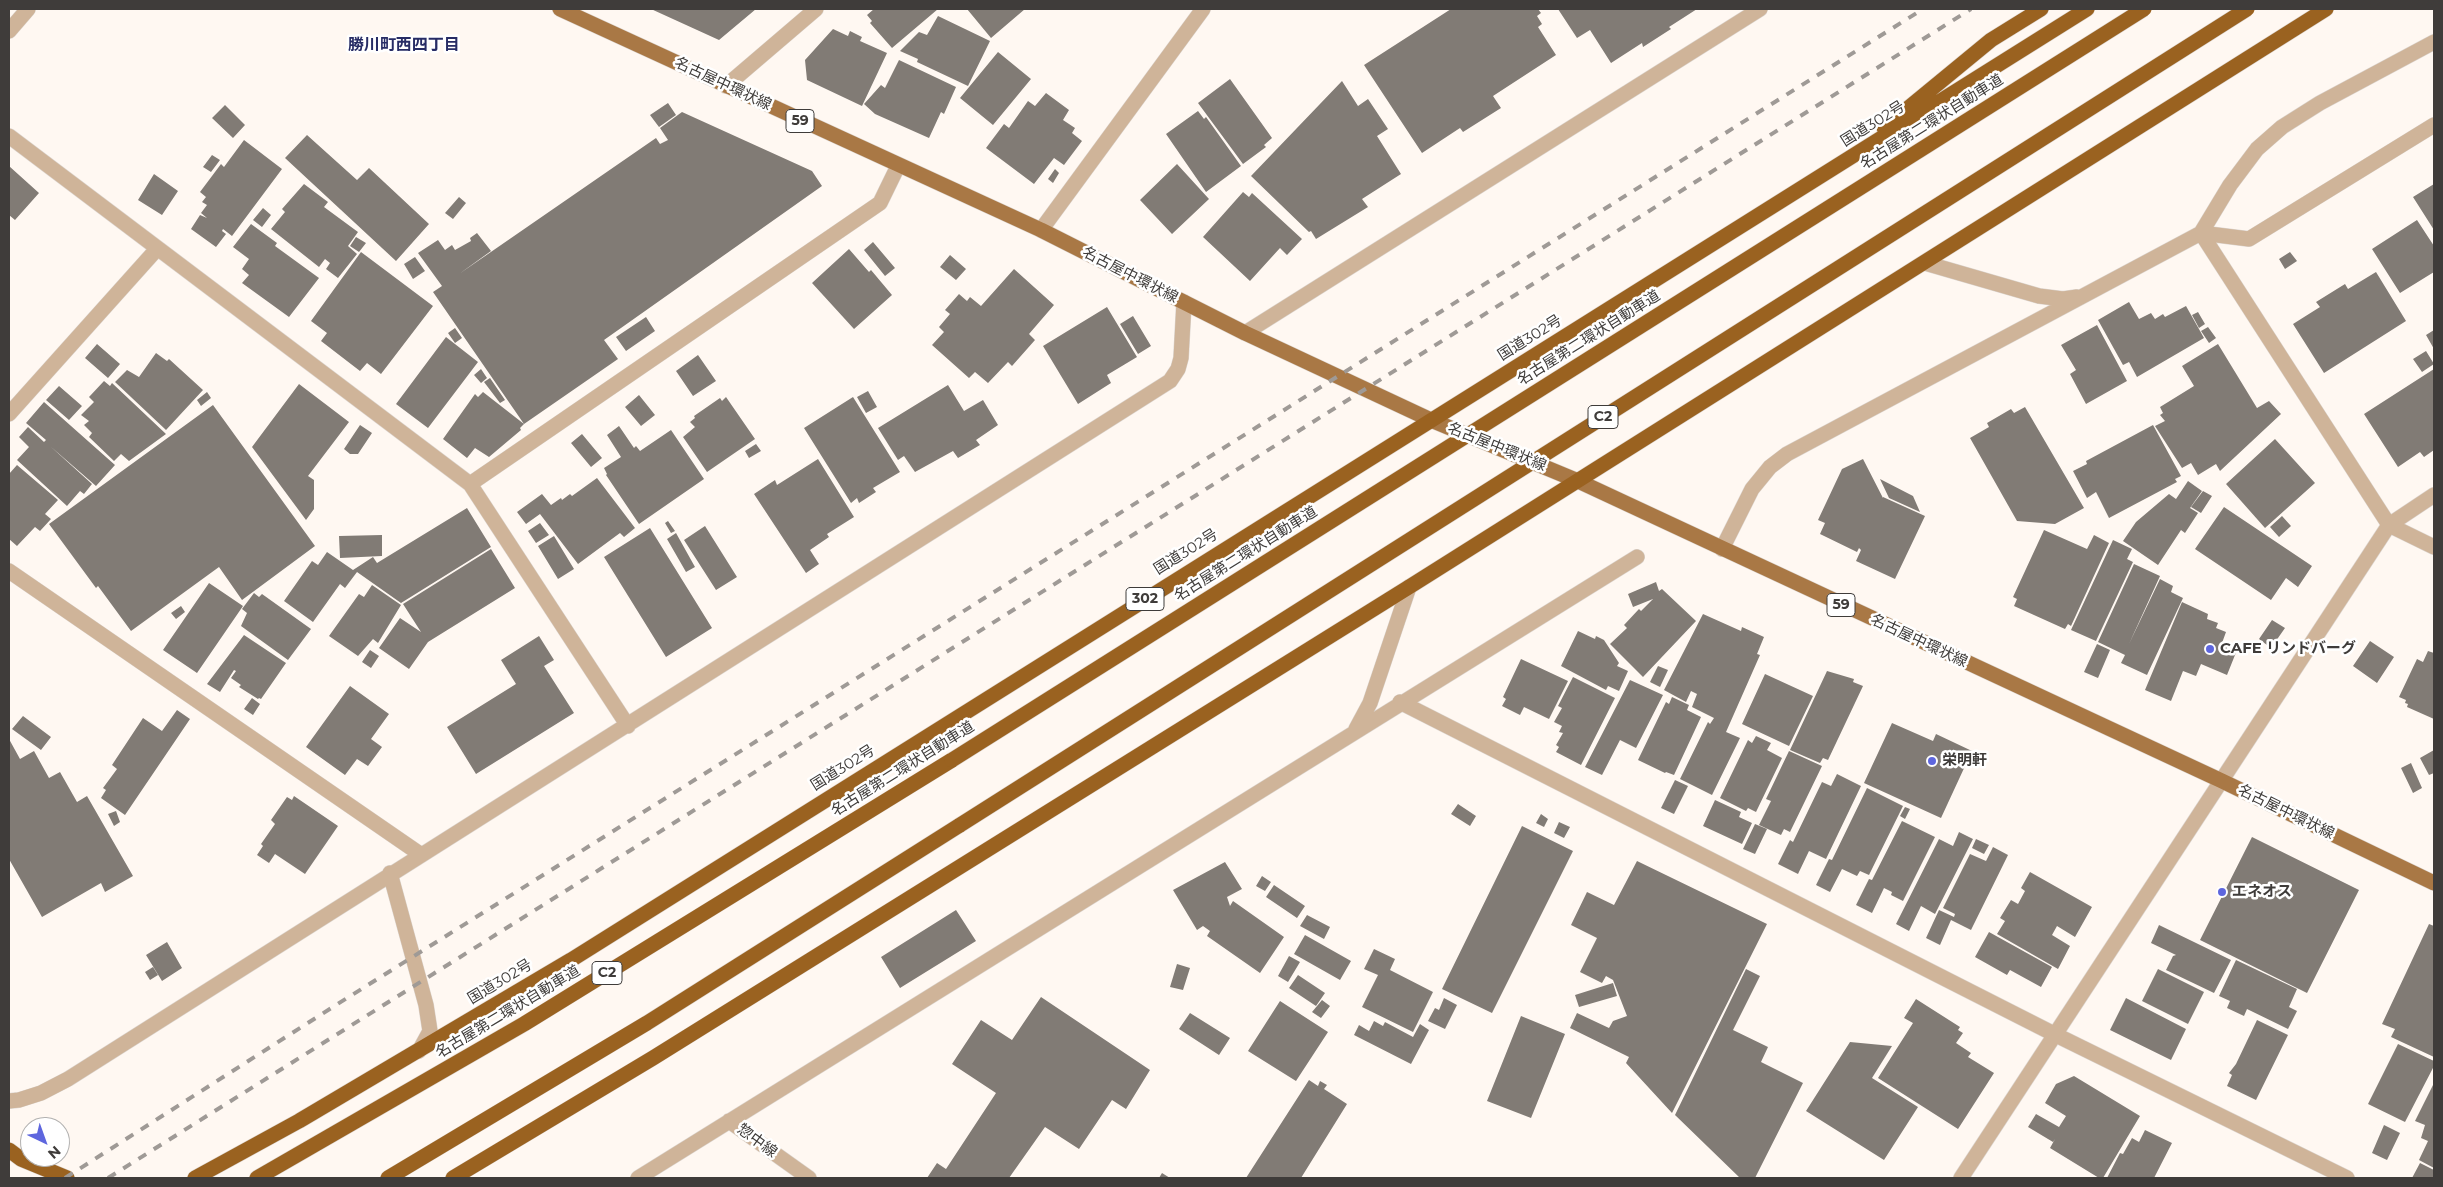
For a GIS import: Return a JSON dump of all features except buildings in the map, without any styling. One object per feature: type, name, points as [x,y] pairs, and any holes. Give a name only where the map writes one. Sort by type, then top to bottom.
[{"type":"highway","points":[[1833,170],[1991,40],[2041,9]]},
{"type":"highway","name":"国道302号","points":[[195,1178],[419,1051],[588,950],[2087,9]]},
{"type":"highway","name":"名古屋第二環状自動車道","points":[[257,1178],[524,1024],[952,760],[2144,9]]},
{"type":"highway","name":"C2","points":[[388,1178],[647,1023],[2247,9]]},
{"type":"highway","points":[[453,1178],[661,1053],[1578,481],[2326,9]]},
{"type":"highway","points":[[9,1150],[21,1159],[67,1178]]},
{"type":"main road","name":"名古屋中環状線","points":[[560,9],[898,166],[1041,230],[1245,333],[1431,420],[1578,481],[2222,781],[2434,883]]},
{"type":"street","points":[[9,30],[28,9]]},
{"type":"street","points":[[726,86],[816,9]]},
{"type":"street","points":[[1041,230],[1203,9]]},
{"type":"street","points":[[1245,333],[1760,9]]},
{"type":"street","points":[[1722,549],[1752,489],[1770,467],[1787,454],[2201,233],[2235,178],[2257,149],[2282,126],[2320,103],[2434,42]]},
{"type":"street","points":[[2201,233],[2249,239],[2434,124]]},
{"type":"street","points":[[9,136],[156,250],[470,484],[628,726]]},
{"type":"street","points":[[470,484],[880,203],[898,166]]},
{"type":"street","points":[[2201,233],[2389,525],[2434,547]]},
{"type":"street","points":[[9,414],[156,250]]},
{"type":"street","points":[[1925,263],[2039,296],[2063,298],[2083,296]]},
{"type":"street","points":[[9,1101],[41,1093],[68,1079],[390,873],[628,726],[1170,381],[1178,370],[1181,358],[1184,302]]},
{"type":"street","points":[[1960,1178],[2389,525],[2434,495]]},
{"type":"street","points":[[638,1178],[1400,702],[1637,557]]},
{"type":"street","points":[[9,571],[420,854]]},
{"type":"street","points":[[1355,730],[1370,703],[1408,587]]},
{"type":"street","points":[[1400,702],[2054,1034],[2347,1178]]},
{"type":"street","points":[[390,873],[426,1004],[430,1031],[419,1051]]},
{"type":"street","name":"惣中線","points":[[729,1121],[809,1178]]},
{"type":"railway","points":[[65,1178],[336,1005],[1923,9]]},
{"type":"railway","points":[[108,1178],[1971,9]]},
{"type":"place","name":"CAFE リンドバーグ","points":[[2210,649]]},
{"type":"place","name":"栄明軒","points":[[1932,761]]},
{"type":"place","name":"エネオス","points":[[2222,892]]},
{"type":"district","name":"勝川町西四丁目","points":[[404,45]]}]
